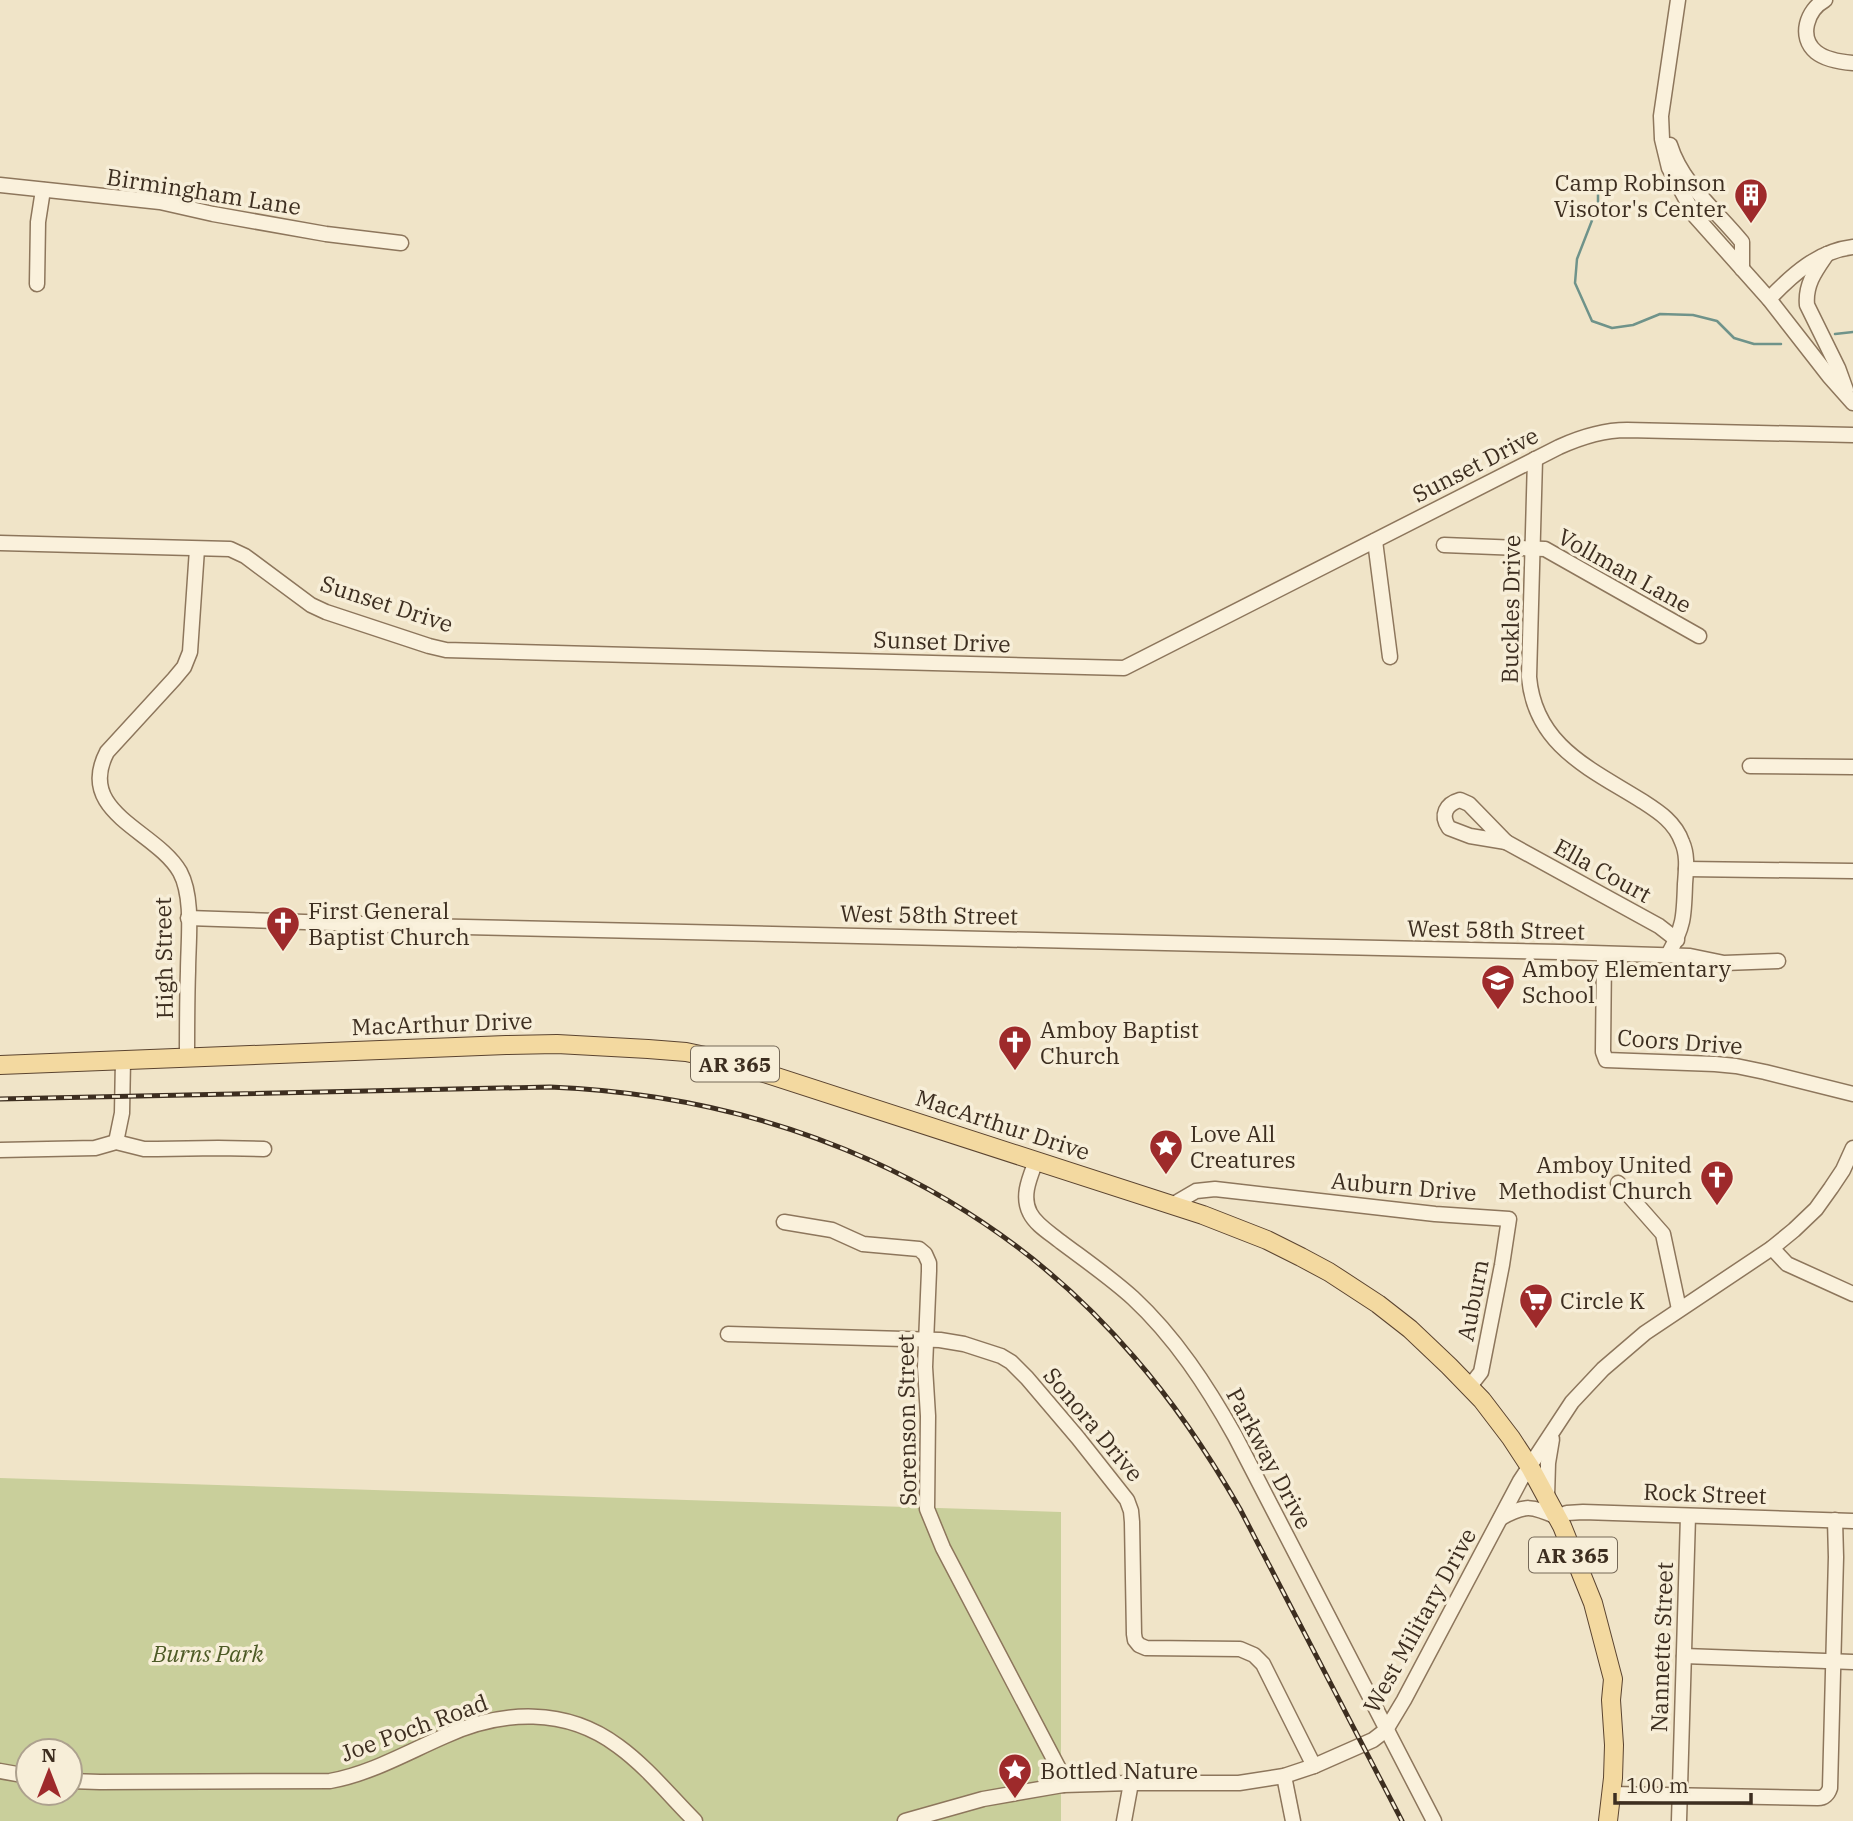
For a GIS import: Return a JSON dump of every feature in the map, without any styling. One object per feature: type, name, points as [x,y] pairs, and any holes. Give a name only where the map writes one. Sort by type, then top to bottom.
[{"type":"main road","name":"MacArthur Drive","points":[[0,1065],[558,1044],[686,1052],[723,1060],[1172,1205],[1267,1240],[1345,1283],[1410,1329],[1470,1386],[1505,1429],[1530,1466],[1557,1517],[1593,1603],[1613,1679],[1611,1700],[1614,1745],[1608,1821]]},
{"type":"street","points":[[1678,0],[1661,116],[1662,139],[1669,168],[1695,216],[1769,299],[1851,400]]},
{"type":"street","points":[[1825,0],[1818,4],[1808,18],[1806,26],[1810,46],[1819,54],[1841,62],[1853,63]]},
{"type":"street","name":"Birmingham Lane","points":[[0,186],[160,202],[326,234],[401,243]]},
{"type":"street","points":[[37,284],[38,222],[43,190]]},
{"type":"street","points":[[1769,299],[1806,265],[1827,254],[1853,247]]},
{"type":"street","points":[[1827,254],[1810,280],[1806,295],[1807,305],[1851,400]]},
{"type":"street","name":"Sunset Drive","points":[[0,543],[230,549],[240,552],[311,605],[446,650],[1124,668],[1582,437],[1618,430],[1853,435]]},
{"type":"street","name":"Buckles Drive","points":[[1535,459],[1531,692],[1540,718],[1550,735],[1564,750],[1667,818],[1677,830],[1683,843],[1686,869],[1684,917],[1677,940]]},
{"type":"street","points":[[1375,541],[1390,657]]},
{"type":"street","name":"Vollman Lane","points":[[1444,545],[1545,549],[1699,636]]},
{"type":"street","name":"High Street","points":[[187,1057],[188,918],[185,884],[180,872],[161,849],[112,809],[103,795],[99,780],[101,765],[107,752],[184,667],[190,652],[197,549]]},
{"type":"street","points":[[1750,766],[1853,768]]},
{"type":"street","name":"Ella Court","points":[[1506,842],[1659,926],[1677,940]]},
{"type":"street","points":[[1686,869],[1853,871]]},
{"type":"street","name":"West 58th Street","points":[[188,918],[420,926],[1668,955],[1690,956],[1724,963],[1778,961]]},
{"type":"street","points":[[1668,955],[1677,940]]},
{"type":"street","name":"Coors Drive","points":[[1604,954],[1603,1052],[1606,1060],[1736,1066],[1853,1094]]},
{"type":"street","points":[[116,1142],[122,1113],[123,1060]]},
{"type":"street","points":[[0,1150],[95,1148],[116,1142],[144,1149],[264,1149]]},
{"type":"street","name":"West Military Drive","points":[[905,1821],[983,1799],[1063,1786],[1239,1783],[1284,1776],[1362,1745],[1386,1730],[1530,1466],[1572,1402],[1603,1369],[1645,1333],[1772,1248],[1816,1209],[1843,1170],[1853,1148]]},
{"type":"street","name":"Parkway Drive","points":[[1036,1161],[1026,1192],[1027,1208],[1031,1215],[1132,1298],[1168,1335],[1210,1393],[1235,1436],[1434,1821]]},
{"type":"street","points":[[1618,1183],[1663,1234],[1679,1309]]},
{"type":"street","name":"Auburn Drive","points":[[1172,1205],[1196,1191],[1215,1189],[1509,1219]]},
{"type":"street","name":"Auburn","points":[[1470,1386],[1480,1372],[1509,1219]]},
{"type":"street","name":"Sorenson Street","points":[[784,1222],[832,1230],[863,1244],[914,1247],[925,1254],[929,1263],[925,1367],[928,1416],[927,1509],[943,1548],[1058,1767],[1063,1786]]},
{"type":"street","points":[[1772,1248],[1787,1264],[1853,1294]]},
{"type":"street","name":"Sonora Drive","points":[[728,1334],[926,1340],[964,1344],[1011,1362],[1130,1504],[1135,1640],[1146,1647],[1240,1649],[1254,1655],[1263,1664],[1314,1766]]},
{"type":"street","points":[[1547,1497],[1548,1463],[1553,1432]]},
{"type":"street","points":[[1501,1518],[1526,1507],[1557,1517]]},
{"type":"street","name":"Rock Street","points":[[1557,1517],[1583,1512],[1853,1521]]},
{"type":"street","name":"Nannette Street","points":[[1679,1821],[1688,1516]]},
{"type":"street","points":[[1611,1794],[1826,1796],[1830,1788],[1835,1520]]},
{"type":"street","points":[[1684,1656],[1853,1662]]},
{"type":"street","points":[[1373,1704],[1382,1705],[1404,1700]]},
{"type":"street","name":"Joe Poch Road","points":[[84,1781],[330,1781],[356,1775],[481,1722],[538,1716],[577,1725],[618,1746],[695,1821]]},
{"type":"street","points":[[1284,1776],[1293,1821]]},
{"type":"street","points":[[1124,1821],[1131,1783]]},
{"type":"green space","name":"Burns Park","points":[[0,1478],[1061,1512],[1061,1821],[0,1821]]},
{"type":"waterway","points":[[1598,179],[1598,205],[1577,259],[1575,283],[1592,321],[1612,328],[1633,325],[1660,314],[1693,315],[1717,321],[1734,338],[1754,344],[1781,344]]},
{"type":"waterway","points":[[1835,334],[1853,332]]},
{"type":"railway","points":[[0,1099],[550,1087],[634,1094],[715,1109],[795,1131],[871,1161],[944,1198],[1012,1243],[1076,1296],[1134,1357],[1191,1430],[1240,1509],[1402,1821]]},
{"type":"place","name":"Camp Robinson Visotor's Center","points":[[1751,225]]},
{"type":"place","name":"First General Baptist Church","points":[[283,953]]},
{"type":"place","name":"Amboy Elementary School","points":[[1498,1011]]},
{"type":"place","name":"Amboy Baptist Church","points":[[1015,1072]]},
{"type":"place","name":"Love All Creatures","points":[[1166,1176]]},
{"type":"place","name":"Amboy United Methodist Church","points":[[1717,1207]]},
{"type":"place","name":"Circle K","points":[[1536,1330]]},
{"type":"place","name":"Bottled Nature","points":[[1015,1800]]}]
